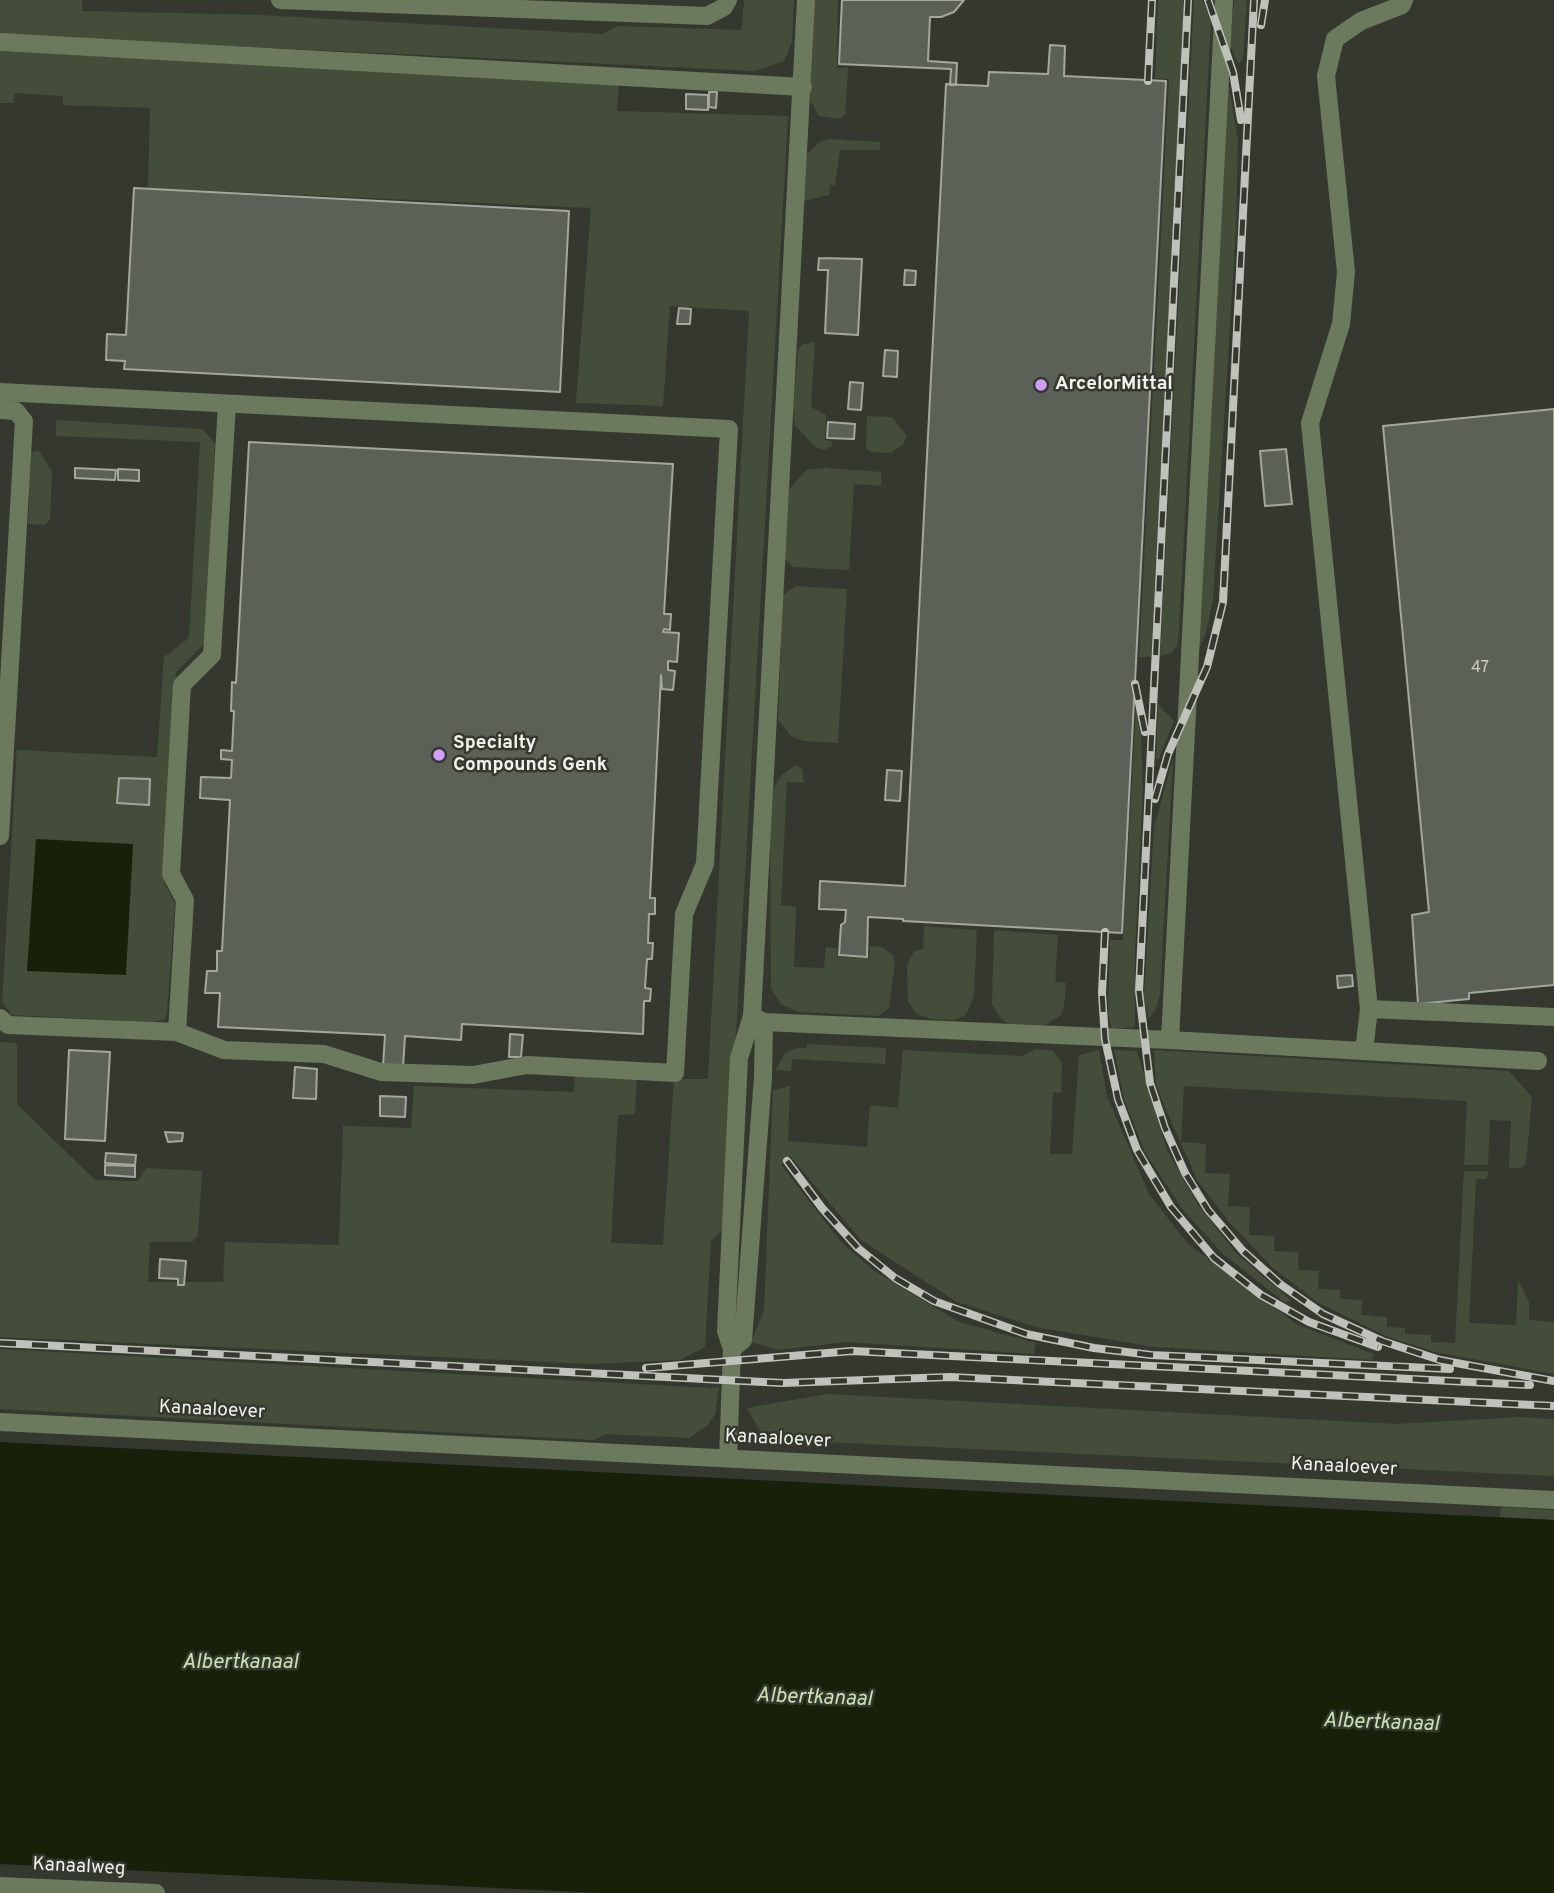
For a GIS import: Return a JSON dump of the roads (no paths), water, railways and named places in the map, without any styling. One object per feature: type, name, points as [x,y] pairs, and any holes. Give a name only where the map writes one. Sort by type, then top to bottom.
[{"type":"street","points":[[279,0],[707,16],[724,7],[728,0]]},
{"type":"street","points":[[732,1349],[743,1340],[763,1077],[758,1019],[806,0]]},
{"type":"street","points":[[1170,1040],[1224,0]]},
{"type":"street","points":[[1364,1051],[1369,1009],[1310,423],[1341,324],[1346,272],[1326,76],[1335,39],[1361,21],[1402,5],[1404,0]]},
{"type":"street","points":[[0,41],[803,88]]},
{"type":"street","points":[[0,392],[729,429],[705,864],[684,914],[675,1073],[527,1065],[473,1075],[381,1072],[324,1054],[224,1050],[177,1032],[8,1025],[0,1018]]},
{"type":"street","points":[[177,1032],[185,900],[171,874],[182,685],[212,655],[227,404]]},
{"type":"street","points":[[0,410],[16,411],[24,421],[0,836]]},
{"type":"street","points":[[1369,1009],[1554,1017]]},
{"type":"street","points":[[758,1019],[1538,1060]]},
{"type":"street","points":[[727,1458],[732,1349],[726,1331],[738,1072],[758,1019]]},
{"type":"street","name":"Kanaaloever","points":[[0,1422],[1554,1500]]},
{"type":"street","name":"Kanaalweg","points":[[0,1886],[28,1890],[156,1893]]},
{"type":"water","points":[[36,839],[133,844],[126,975],[27,971]]},
{"type":"water","name":"Albertkanaal","points":[[0,1442],[1554,1520],[1554,1893],[600,1893],[0,1864]]},
{"type":"railway","points":[[1148,81],[1152,0]]},
{"type":"railway","points":[[1188,0],[1139,991],[1150,1083],[1165,1128],[1185,1173],[1208,1210],[1243,1251],[1280,1284],[1323,1314],[1382,1341],[1440,1360],[1554,1381]]},
{"type":"railway","points":[[1208,0],[1233,72],[1241,120]]},
{"type":"railway","points":[[1155,799],[1168,754],[1207,667],[1223,602],[1254,0]]},
{"type":"railway","points":[[1261,25],[1265,0]]},
{"type":"railway","points":[[1135,684],[1145,732]]},
{"type":"railway","points":[[1105,932],[1102,993],[1105,1039],[1118,1099],[1137,1150],[1171,1207],[1214,1258],[1261,1295],[1309,1322],[1378,1347]]},
{"type":"railway","points":[[787,1161],[822,1208],[858,1248],[895,1278],[934,1301],[1026,1334],[1094,1348],[1151,1355],[1450,1369]]},
{"type":"railway","points":[[0,1343],[783,1383],[950,1377],[1554,1406]]},
{"type":"railway","points":[[646,1368],[852,1351],[1530,1385]]},
{"type":"place","name":"ArcelorMittal","points":[[1041,385]]},
{"type":"place","name":"Specialty Compounds Genk","points":[[439,755]]}]
